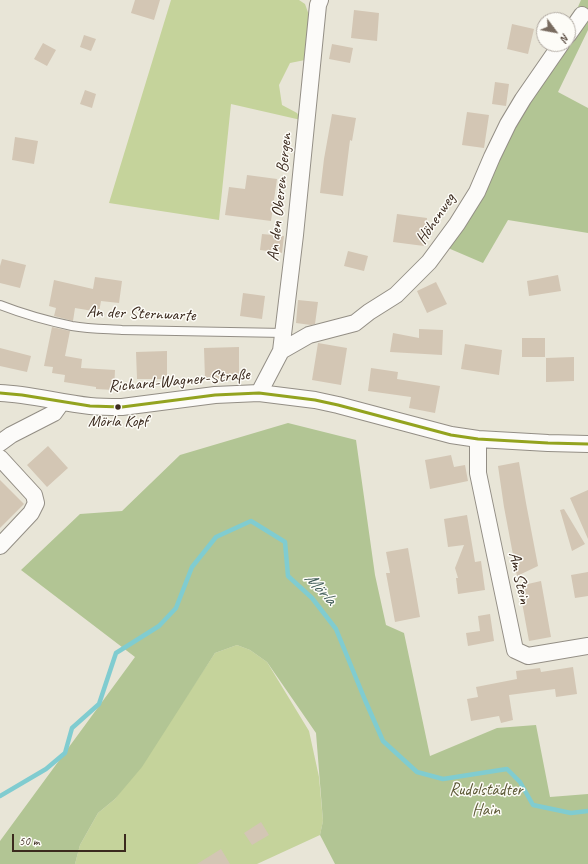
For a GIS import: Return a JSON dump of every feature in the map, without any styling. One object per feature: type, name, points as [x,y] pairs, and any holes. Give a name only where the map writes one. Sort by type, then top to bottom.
[{"type":"street","name":"An den Oberen Bergen","points":[[259,393],[281,351],[284,333],[318,5],[320,0]]},
{"type":"street","points":[[576,24],[582,15]]},
{"type":"street","name":"Höhenweg","points":[[281,351],[309,335],[356,323],[369,312],[396,295],[429,262],[457,224],[477,192],[508,124],[523,99],[556,52]]},
{"type":"street","name":"Richard-Wagner-Straße","points":[[0,393],[89,406],[122,407],[214,395],[259,393],[315,400],[451,435],[478,439]]},
{"type":"street","points":[[0,443],[11,435],[54,413],[62,402]]},
{"type":"street","points":[[478,439],[588,444]]},
{"type":"street","name":"Am Stein","points":[[478,439],[478,473],[514,650],[528,656],[588,646]]},
{"type":"street","points":[[0,458],[34,495],[36,503],[31,513],[0,546]]},
{"type":"lane","name":"An der Sternwarte","points":[[0,305],[17,312],[73,326],[122,330],[284,333]]},
{"type":"green space","points":[[171,0],[299,0],[305,4],[310,18],[305,60],[290,63],[279,85],[282,105],[297,113],[301,120],[231,104],[219,220],[109,203]]},
{"type":"green space","points":[[581,0],[588,0],[588,30],[558,92],[588,108],[588,233],[508,220],[483,263],[448,248],[554,52],[576,52],[576,12]]},
{"type":"green space","name":"Rudolstädter Hain","points":[[288,423],[356,440],[375,575],[386,625],[404,633],[430,756],[497,728],[536,725],[550,797],[588,794],[588,864],[335,864],[320,835],[323,821],[316,733],[267,662],[250,650],[237,645],[215,653],[142,767],[115,799],[98,813],[80,845],[75,864],[0,864],[0,841],[135,657],[21,570],[80,514],[122,511],[180,455]]},
{"type":"green space","points":[[237,645],[250,650],[267,662],[309,731],[319,777],[323,821],[320,835],[257,864],[75,864],[80,845],[98,813],[115,799],[215,653]]},
{"type":"building","points":[[135,0],[160,0],[154,20],[131,13]]},
{"type":"building","points":[[354,10],[379,13],[377,41],[351,38]]},
{"type":"building","points":[[512,24],[534,29],[528,54],[507,49]]},
{"type":"building","points":[[84,35],[96,39],[91,51],[80,47]]},
{"type":"building","points":[[43,43],[56,50],[47,66],[34,59]]},
{"type":"building","points":[[332,44],[353,48],[350,63],[329,59]]},
{"type":"building","points":[[495,82],[509,84],[506,106],[492,104]]},
{"type":"building","points":[[85,90],[96,94],[92,108],[80,104]]},
{"type":"building","points":[[467,112],[489,115],[484,148],[462,145]]},
{"type":"building","points":[[332,114],[356,118],[352,141],[350,140],[343,196],[320,193]]},
{"type":"building","points":[[15,137],[38,141],[34,164],[12,160]]},
{"type":"building","points":[[247,175],[277,179],[271,221],[225,215],[229,187],[245,189]]},
{"type":"building","points":[[397,214],[427,218],[424,246],[393,242]]},
{"type":"building","points":[[262,234],[284,236],[282,253],[260,250]]},
{"type":"building","points":[[348,251],[368,256],[364,271],[344,266]]},
{"type":"building","points":[[2,259],[26,265],[20,288],[0,283],[0,266]]},
{"type":"building","points":[[558,275],[561,291],[529,296],[527,281]]},
{"type":"building","points":[[95,277],[122,281],[119,303],[101,301],[99,312],[75,308],[73,321],[54,316],[56,308],[49,306],[54,280],[93,289]]},
{"type":"building","points":[[436,282],[447,304],[427,313],[417,291]]},
{"type":"building","points":[[243,293],[265,296],[262,319],[240,316]]},
{"type":"building","points":[[298,300],[318,302],[315,324],[311,325],[296,323]]},
{"type":"building","points":[[52,327],[70,331],[65,356],[82,359],[81,368],[115,370],[114,390],[96,389],[96,387],[64,382],[65,375],[52,373],[53,367],[44,366]]},
{"type":"building","points":[[419,329],[443,330],[442,355],[390,352],[393,333],[419,338]]},
{"type":"building","points":[[522,338],[545,338],[545,357],[522,357]]},
{"type":"building","points":[[318,343],[347,348],[341,385],[312,380]]},
{"type":"building","points":[[465,344],[502,350],[499,375],[461,369]]},
{"type":"building","points":[[239,347],[239,379],[205,379],[204,348]]},
{"type":"building","points":[[0,348],[31,356],[27,372],[0,366]]},
{"type":"building","points":[[167,351],[167,379],[137,379],[136,352]]},
{"type":"building","points":[[574,357],[574,381],[546,382],[546,358]]},
{"type":"building","points":[[371,368],[398,372],[397,379],[440,386],[435,413],[409,408],[411,397],[368,391]]},
{"type":"building","points":[[48,446],[68,468],[47,487],[27,465]]},
{"type":"building","points":[[451,455],[454,467],[465,465],[468,481],[430,489],[425,460]]},
{"type":"building","points":[[519,462],[538,566],[517,576],[498,466]]},
{"type":"building","points":[[0,480],[24,504],[0,528]]},
{"type":"building","points":[[588,490],[588,539],[570,498]]},
{"type":"building","points":[[564,509],[585,544],[572,551],[560,510]]},
{"type":"building","points":[[467,515],[475,562],[481,561],[485,590],[458,594],[456,578],[458,578],[455,568],[464,545],[448,547],[444,519]]},
{"type":"building","points":[[408,548],[420,617],[395,622],[386,573],[390,573],[386,552]]},
{"type":"building","points":[[588,572],[588,596],[575,598],[571,575]]},
{"type":"building","points":[[541,581],[551,637],[529,641],[519,586]]},
{"type":"building","points":[[490,614],[494,641],[468,646],[466,633],[480,631],[478,616]]},
{"type":"building","points":[[573,667],[577,694],[556,697],[555,689],[509,695],[513,720],[501,723],[499,716],[471,721],[467,699],[478,697],[476,687],[517,679],[516,671],[540,668],[541,672]]},
{"type":"building","points":[[261,822],[269,835],[252,845],[244,833]]},
{"type":"building","points":[[221,849],[230,864],[197,864]]},
{"type":"waterway","name":"Mörla","points":[[0,796],[46,769],[65,753],[72,728],[99,704],[116,653],[159,626],[176,608],[192,567],[216,537],[251,521],[285,542],[288,576],[312,598],[336,629],[383,741],[417,772],[443,779],[507,769],[520,782],[533,805],[571,813],[588,811]]},
{"type":"transit line","points":[[0,393],[90,406],[122,407],[215,395],[259,393],[315,400],[338,405],[451,435],[478,439],[588,444]]},
{"type":"place","name":"Mörla Kopf","points":[[118,407]]}]
